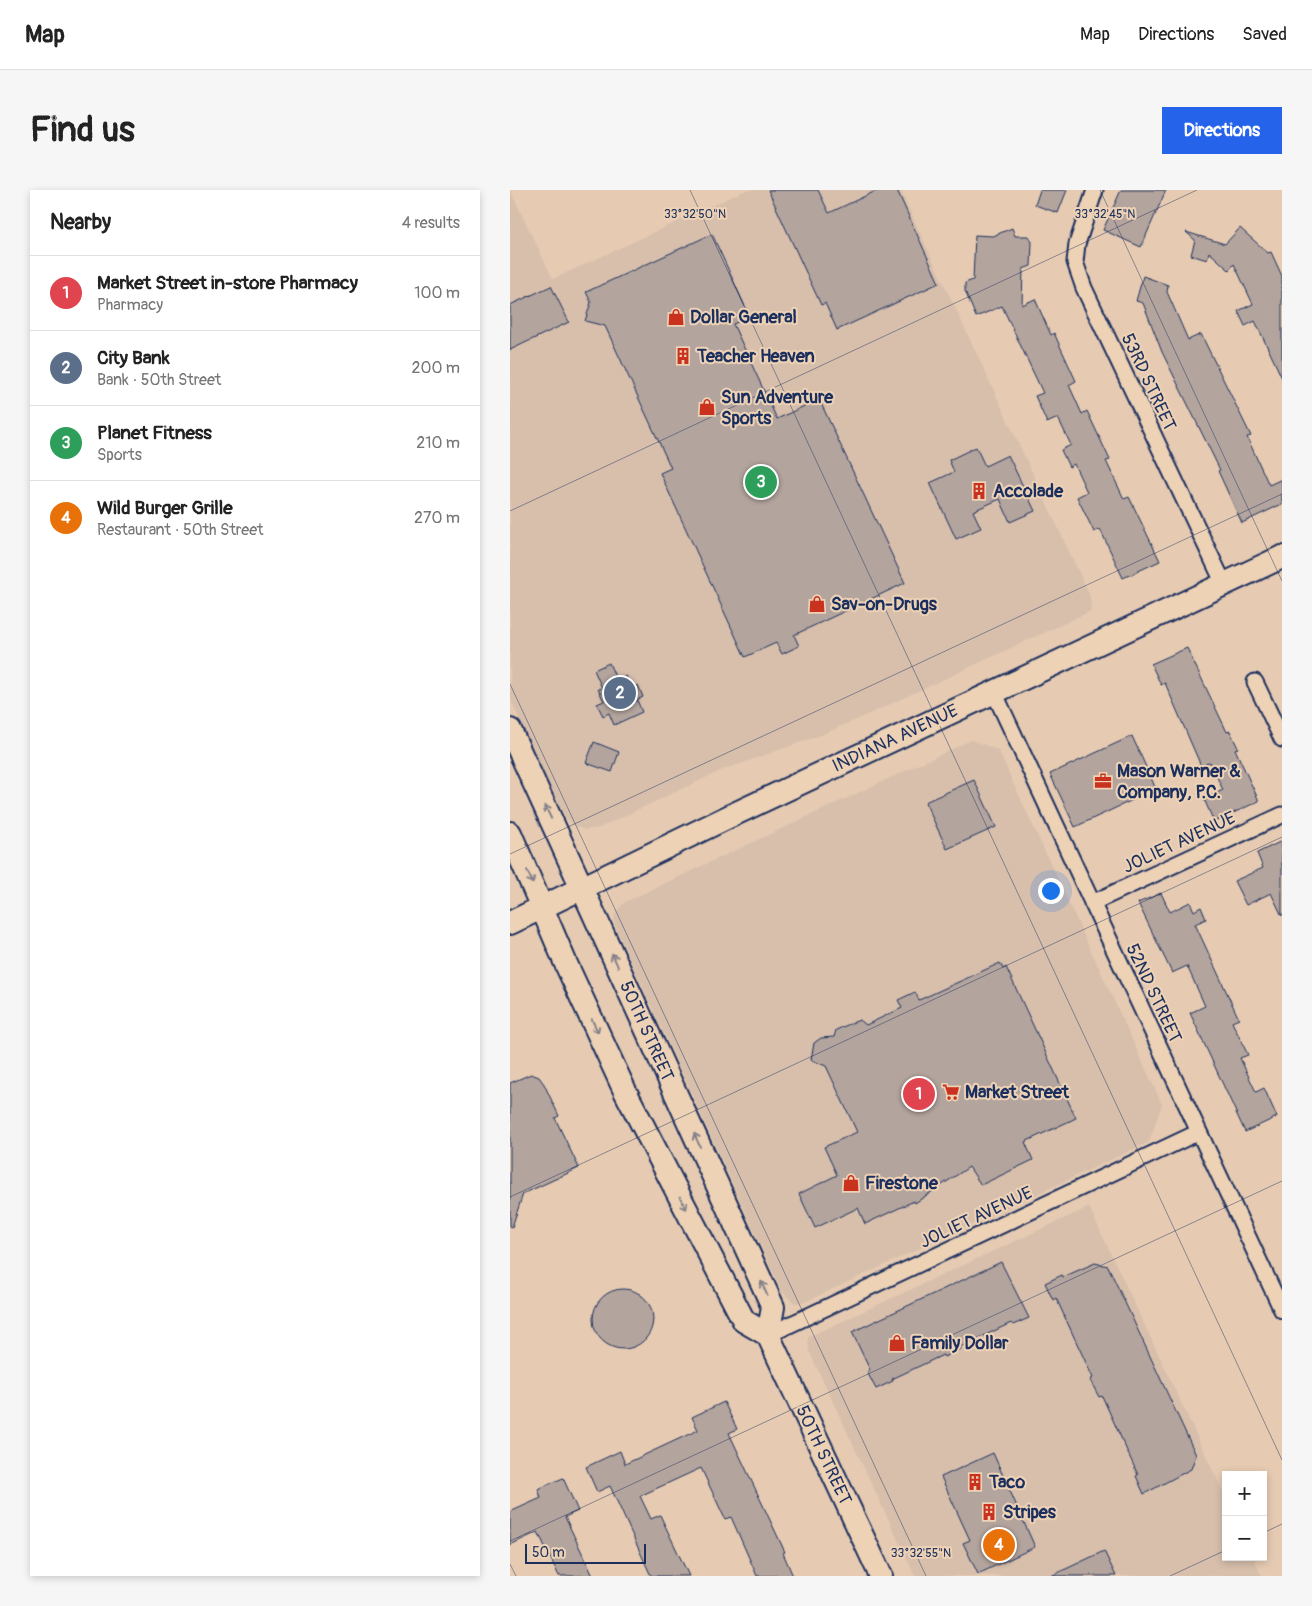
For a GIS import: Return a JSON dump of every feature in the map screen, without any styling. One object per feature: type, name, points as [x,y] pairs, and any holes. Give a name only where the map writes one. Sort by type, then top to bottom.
[{"type":"main road","name":"INDIANA AVENUE","points":[[510,923],[582,887],[1282,557]]},
{"type":"main road","name":"50TH STREET","points":[[510,730],[773,1307],[768,1335],[881,1576]]},
{"type":"main road","points":[[510,832],[626,1091],[744,1321],[768,1335]]},
{"type":"street","name":"53RD STREET","points":[[1094,190],[1077,244],[1075,262],[1084,288],[1224,584]]},
{"type":"street","points":[[1255,682],[1282,739]]},
{"type":"street","name":"52ND STREET","points":[[994,692],[1282,1310]]},
{"type":"street","name":"JOLIET AVENUE","points":[[1092,903],[1282,815]]},
{"type":"street","name":"JOLIET AVENUE","points":[[768,1335],[1199,1132]]},
{"type":"shaded area","points":[[510,190],[553,279],[746,190],[900,190],[1090,596],[1091,611],[858,719],[821,735],[720,771],[599,828],[585,830],[573,825],[566,818],[555,798],[510,698]]},
{"type":"shaded area","points":[[971,740],[998,750],[1162,1104],[1149,1142],[805,1302],[795,1303],[782,1292],[618,933],[614,922],[616,912],[625,902]]},
{"type":"shaded area","points":[[1089,1207],[1222,1490],[1222,1561],[1255,1561],[1262,1576],[915,1576],[809,1351],[808,1337]]},
{"type":"building","points":[[768,190],[818,190],[829,213],[878,190],[897,190],[939,283],[837,330],[825,303],[821,305]]},
{"type":"building","points":[[1040,190],[1067,190],[1058,213],[1035,205]]},
{"type":"building","points":[[1121,190],[1166,190],[1141,247],[1103,230]]},
{"type":"building","points":[[1012,228],[1015,236],[1029,236],[1032,242],[1031,266],[1023,269],[1022,305],[1035,299],[1051,335],[1054,333],[1076,381],[1069,385],[1082,414],[1087,411],[1110,460],[1106,461],[1124,499],[1129,497],[1160,561],[1123,578],[1100,529],[1094,532],[1077,497],[1087,492],[1074,464],[1069,467],[1061,450],[1071,445],[1058,418],[1047,423],[1035,396],[1043,393],[1002,306],[976,317],[965,291],[965,283],[973,280],[975,235],[993,236]]},
{"type":"building","points":[[1240,228],[1268,253],[1271,252],[1282,276],[1282,378],[1255,321],[1245,326],[1238,311],[1253,304],[1234,264],[1229,270],[1209,252],[1207,260],[1191,255],[1195,240],[1186,232],[1225,244]]},
{"type":"building","points":[[712,234],[750,317],[733,324],[777,419],[819,399],[905,583],[794,635],[799,646],[782,654],[776,643],[745,657],[660,473],[671,468],[605,326],[585,321],[591,302],[586,292]]},
{"type":"building","points":[[1143,276],[1168,285],[1167,292],[1188,340],[1201,334],[1251,436],[1247,437],[1269,485],[1282,479],[1282,504],[1242,523],[1218,471],[1220,470],[1162,352],[1143,303],[1136,301]]},
{"type":"building","points":[[551,286],[569,322],[510,350],[510,305]]},
{"type":"building","name":"Accolade","points":[[976,447],[985,466],[1008,455],[1035,511],[1010,522],[1000,499],[973,511],[981,528],[956,539],[930,483],[954,472],[949,460]]},
{"type":"building","points":[[1187,648],[1227,732],[1230,731],[1238,748],[1235,749],[1259,801],[1214,822],[1204,799],[1223,790],[1210,762],[1201,766],[1165,683],[1161,685],[1151,664]]},
{"type":"building","points":[[609,663],[617,681],[626,676],[631,688],[638,685],[643,697],[637,700],[642,712],[614,725],[609,713],[603,716],[597,704],[604,701],[598,689],[602,688],[594,670]]},
{"type":"building","name":"Mason Warner & Company, P.C.","points":[[1132,736],[1156,789],[1075,827],[1050,774]]},
{"type":"building","points":[[594,742],[619,752],[612,772],[586,763]]},
{"type":"building","points":[[974,780],[996,827],[947,849],[925,802]]},
{"type":"building","points":[[1282,841],[1282,916],[1271,893],[1246,905],[1234,881],[1263,868],[1257,853]]},
{"type":"building","points":[[1161,893],[1170,912],[1190,902],[1194,911],[1201,907],[1206,919],[1195,924],[1239,1019],[1232,1022],[1248,1055],[1240,1058],[1256,1092],[1264,1088],[1277,1117],[1245,1132],[1190,1013],[1205,1006],[1187,966],[1172,973],[1138,903]]},
{"type":"building","name":"Market Street","points":[[1000,963],[1003,969],[1006,967],[1076,1118],[1025,1142],[1033,1160],[981,1185],[969,1167],[915,1203],[914,1201],[865,1224],[858,1208],[815,1228],[799,1194],[837,1175],[824,1147],[857,1132],[826,1066],[811,1060],[814,1043],[821,1038],[834,1037],[836,1030],[854,1022],[860,1020],[866,1025],[902,1008],[898,1000],[915,992],[919,1000]]},
{"type":"building","points":[[531,1074],[539,1077],[544,1084],[559,1116],[555,1118],[579,1168],[523,1194],[512,1227],[510,1226],[510,1083]]},
{"type":"building","points":[[1001,1262],[1029,1318],[1013,1325],[1011,1323],[960,1347],[961,1349],[944,1357],[943,1355],[892,1379],[893,1381],[876,1389],[867,1372],[870,1370],[852,1332]]},
{"type":"building","points":[[1095,1263],[1108,1266],[1196,1455],[1191,1469],[1144,1494],[1136,1476],[1138,1475],[1102,1396],[1099,1397],[1090,1380],[1093,1378],[1056,1298],[1053,1300],[1045,1283]]},
{"type":"building","points":[[617,1289],[629,1289],[640,1294],[648,1302],[653,1313],[651,1331],[640,1344],[629,1349],[617,1349],[606,1344],[598,1336],[593,1325],[593,1313],[598,1302],[606,1294]]},
{"type":"building","points":[[724,1402],[737,1429],[729,1433],[785,1552],[783,1553],[793,1576],[757,1576],[731,1517],[725,1519],[701,1468],[640,1496],[651,1519],[660,1515],[689,1576],[651,1576],[610,1486],[597,1492],[586,1467],[620,1451],[625,1464],[698,1430],[692,1417]]},
{"type":"building","points":[[993,1453],[1035,1547],[978,1574],[963,1543],[970,1540],[941,1477]]},
{"type":"building","points":[[563,1478],[578,1511],[565,1517],[593,1576],[559,1576],[538,1532],[510,1545],[510,1512],[541,1498],[538,1489]]},
{"type":"building","points":[[1104,1551],[1116,1576],[1051,1576]]},
{"type":"place","name":"Dollar General","points":[[676,317]]},
{"type":"place","name":"Teacher Heaven","points":[[683,356]]},
{"type":"place","name":"Sun Adventure Sports","points":[[707,407]]},
{"type":"place","name":"Planet Fitness","points":[[761,482]]},
{"type":"place","name":"Accolade","points":[[979,491]]},
{"type":"place","name":"Sav-on-Drugs","points":[[817,604]]},
{"type":"place","name":"City Bank","points":[[620,693]]},
{"type":"place","name":"Mason Warner & Company, P.C.","points":[[1103,781]]},
{"type":"place","name":"Market Street","points":[[951,1092]]},
{"type":"place","name":"Market Street in-store Pharmacy","points":[[919,1094]]},
{"type":"place","name":"Firestone","points":[[851,1183]]},
{"type":"place","name":"Family Dollar","points":[[897,1343]]},
{"type":"place","name":"Taco","points":[[975,1482]]},
{"type":"place","name":"Stripes","points":[[989,1512]]},
{"type":"place","name":"Wild Burger Grille","points":[[999,1545]]}]
